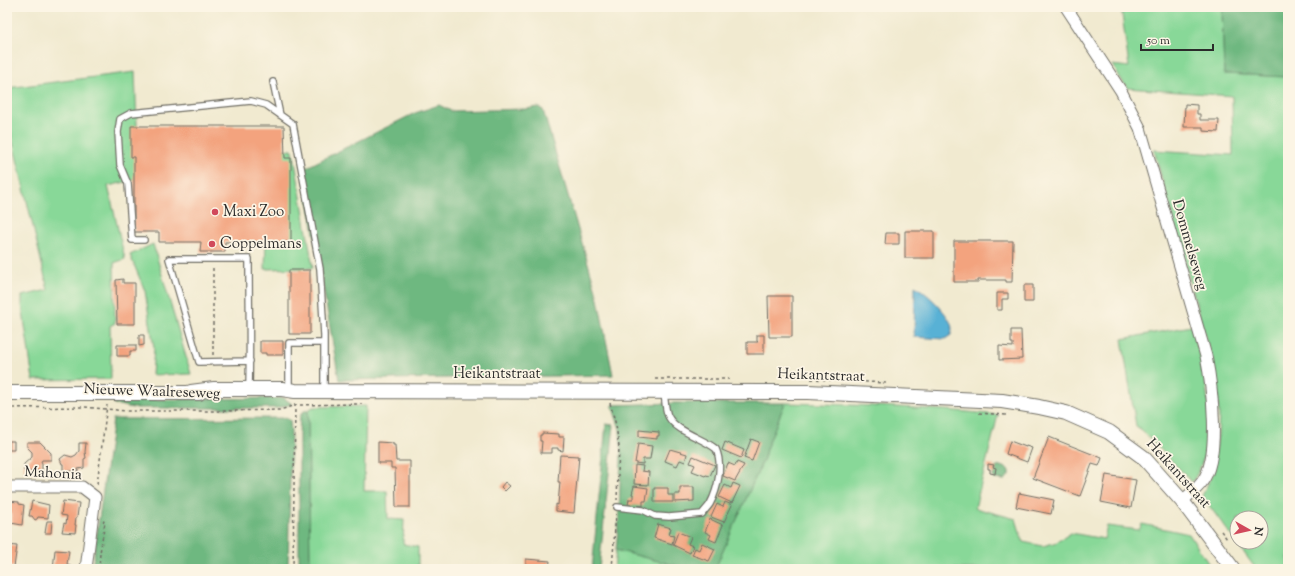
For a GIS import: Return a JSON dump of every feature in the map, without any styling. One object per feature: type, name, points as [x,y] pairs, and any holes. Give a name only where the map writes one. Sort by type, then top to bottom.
[{"type":"street","name":"Dommelseweg","points":[[1066,7],[1121,91],[1140,128],[1206,356],[1211,380],[1213,419],[1212,452],[1203,482],[1182,501]]},
{"type":"street","name":"Heikantstraat","points":[[341,391],[808,392],[1002,402],[1039,407],[1066,413],[1109,432],[1143,457],[1182,501],[1233,569]]},
{"type":"street","name":"Nieuwe Waalreseweg","points":[[7,393],[191,392],[214,395],[249,392],[293,396],[341,391]]},
{"type":"street","name":"Mahonia","points":[[7,487],[82,487],[95,497],[86,569]]},
{"type":"lane","points":[[273,82],[280,115]]},
{"type":"lane","points":[[144,240],[132,240],[128,184],[120,165],[118,132],[120,119],[131,113],[251,101],[266,105],[293,124],[320,269],[324,343],[324,392]]},
{"type":"lane","points":[[249,392],[250,361],[249,259],[169,258],[199,362],[250,361]]},
{"type":"lane","points":[[293,396],[289,343],[324,343]]},
{"type":"lane","points":[[616,507],[643,510],[655,516],[669,517],[702,514],[710,504],[717,486],[719,455],[716,449],[711,445],[672,423],[668,415],[664,391]]},
{"type":"path","points":[[213,258],[213,361]]},
{"type":"path","points":[[293,569],[293,396],[363,404]]},
{"type":"path","name":"Nieuwe Waalreseweg","points":[[7,408],[84,407],[127,411],[280,410],[293,396]]},
{"type":"path","points":[[612,569],[619,446],[616,425],[609,402],[616,402]]},
{"type":"path","points":[[95,497],[106,410]]},
{"type":"path","points":[[974,412],[1009,415]]},
{"type":"path","points":[[99,569],[105,522]]},
{"type":"green space","points":[[1121,7],[1222,7],[1224,74],[1288,77],[1288,569],[1256,569],[1242,550],[1269,550],[1269,510],[1229,510],[1229,532],[1202,496],[1213,473],[1219,416],[1217,386],[1208,347],[1154,150],[1233,155],[1232,96],[1127,88],[1112,65],[1129,67]]},
{"type":"green space","points":[[1222,7],[1288,7],[1288,77],[1224,74]]},
{"type":"green space","points":[[135,72],[139,179],[108,186],[125,259],[114,263],[115,323],[110,326],[111,379],[33,380],[22,296],[48,290],[7,117],[7,88]]},
{"type":"green space","points":[[439,105],[451,111],[526,109],[538,107],[543,110],[597,294],[613,375],[339,380],[303,169],[415,113]]},
{"type":"green space","points":[[242,146],[293,150],[313,268],[265,269],[266,239]]},
{"type":"green space","points":[[153,244],[191,374],[152,375],[154,348],[145,291],[130,255]]},
{"type":"green space","points":[[1191,326],[1203,368],[1208,401],[1207,444],[1204,458],[1192,482],[1142,430],[1136,426],[1122,339]]},
{"type":"green space","points":[[284,398],[292,404],[277,408],[133,408],[114,404],[115,400]]},
{"type":"green space","points":[[676,403],[785,403],[766,449],[764,458],[715,569],[689,569],[616,550],[619,516],[621,452],[620,429],[612,405]]},
{"type":"green space","points":[[785,403],[918,408],[998,415],[975,508],[1016,519],[1023,542],[1043,546],[1057,542],[1071,533],[1104,539],[1107,526],[1139,530],[1142,524],[1189,534],[1212,569],[715,569],[764,458],[766,449]]},
{"type":"green space","points":[[366,406],[364,491],[387,491],[388,519],[404,520],[403,544],[418,547],[418,569],[310,569],[308,410],[313,407]]},
{"type":"green space","points":[[308,410],[310,569],[299,569],[300,416],[304,411]]},
{"type":"green space","points":[[285,418],[290,420],[291,432],[288,569],[92,569],[113,419]]},
{"type":"green space","points":[[606,424],[614,425],[599,569],[592,569]]},
{"type":"green space","points":[[1000,466],[1007,468],[1009,471],[1009,475],[1005,480],[994,479],[993,476],[995,468]]},
{"type":"green space","points":[[616,550],[689,569],[614,569]]},
{"type":"water","points":[[915,286],[932,299],[948,318],[952,330],[951,335],[945,339],[914,337]]},
{"type":"building","points":[[1185,104],[1197,105],[1197,114],[1200,114],[1200,120],[1219,120],[1218,132],[1203,131],[1203,127],[1184,127]]},
{"type":"building","points":[[131,126],[284,126],[285,158],[291,158],[291,242],[225,242],[225,252],[200,252],[201,242],[159,242],[159,232],[134,232],[134,157],[131,157]]},
{"type":"building","points":[[905,231],[934,231],[934,258],[905,258]]},
{"type":"building","points":[[886,233],[899,233],[899,244],[885,244]]},
{"type":"building","points":[[954,241],[1013,241],[1012,282],[1006,282],[1006,280],[978,280],[978,282],[954,282]]},
{"type":"building","points":[[289,270],[310,270],[310,334],[289,334]]},
{"type":"building","points":[[123,279],[123,283],[135,283],[135,324],[117,324],[116,280]]},
{"type":"building","points":[[1024,285],[1033,285],[1033,302],[1024,302]]},
{"type":"building","points":[[997,293],[1008,293],[1008,299],[1002,299],[1002,310],[997,310]]},
{"type":"building","points":[[768,296],[792,296],[792,337],[769,337]]},
{"type":"building","points":[[1011,330],[1021,330],[1022,359],[999,360],[999,346],[1013,347],[1013,343],[1011,343]]},
{"type":"building","points":[[139,335],[144,335],[144,345],[139,346]]},
{"type":"building","points":[[757,335],[764,335],[764,354],[747,354],[747,342],[758,342]]},
{"type":"building","points":[[260,341],[283,341],[283,355],[266,355],[266,353],[260,353]]},
{"type":"building","points":[[117,345],[136,345],[136,351],[130,351],[130,356],[117,356]]},
{"type":"building","points":[[639,430],[659,432],[659,436],[657,436],[657,439],[639,437]]},
{"type":"building","points":[[542,433],[559,434],[559,437],[564,437],[563,451],[558,450],[558,448],[552,448],[552,453],[541,453],[542,441],[540,441],[540,435],[542,435]]},
{"type":"building","points":[[1049,437],[1102,458],[1099,466],[1092,464],[1080,496],[1033,478]]},
{"type":"building","points":[[751,439],[759,442],[752,461],[744,458]]},
{"type":"building","points":[[9,441],[14,441],[14,450],[9,450]]},
{"type":"building","points":[[1010,441],[1032,448],[1027,462],[1006,454]]},
{"type":"building","points":[[27,442],[40,442],[51,453],[51,460],[42,460],[41,462],[42,471],[24,471],[24,464],[32,457],[32,452],[27,447]]},
{"type":"building","points":[[378,442],[393,443],[393,445],[395,445],[396,461],[410,461],[410,507],[396,507],[395,468],[391,468],[391,463],[378,463]]},
{"type":"building","points":[[725,442],[744,450],[741,458],[722,450]]},
{"type":"building","points":[[79,443],[86,443],[84,468],[78,469],[78,471],[63,471],[63,464],[60,459],[65,455],[72,457],[76,455],[79,451]]},
{"type":"building","points":[[638,444],[652,446],[650,459],[643,459],[643,464],[635,463]]},
{"type":"building","points":[[670,449],[687,454],[685,462],[680,460],[677,466],[665,461]]},
{"type":"building","points":[[560,455],[579,456],[574,513],[556,511],[560,482],[558,482]]},
{"type":"building","points":[[693,456],[715,465],[710,476],[705,476],[692,471],[695,465],[690,463]]},
{"type":"building","points":[[737,462],[744,465],[735,481],[723,476],[728,463],[735,466]]},
{"type":"building","points":[[988,464],[994,465],[993,467],[996,468],[995,474],[990,473]]},
{"type":"building","points":[[635,465],[643,466],[642,471],[649,472],[648,485],[634,484]]},
{"type":"building","points":[[1106,475],[1136,480],[1131,508],[1101,502]]},
{"type":"building","points":[[505,482],[510,486],[505,491],[501,487]]},
{"type":"building","points":[[733,483],[740,486],[732,503],[719,497],[725,485],[731,488]]},
{"type":"building","points":[[634,486],[648,488],[646,501],[643,501],[643,506],[628,505],[629,499],[633,499],[632,494]]},
{"type":"building","points":[[680,487],[694,487],[694,501],[675,502],[675,494],[680,494]]},
{"type":"building","points":[[654,488],[668,488],[668,495],[673,495],[673,502],[654,502]]},
{"type":"building","points":[[1019,493],[1054,500],[1051,514],[1016,507]]},
{"type":"building","points":[[7,501],[19,502],[19,504],[24,505],[22,525],[11,523],[11,514],[7,513]]},
{"type":"building","points":[[32,501],[49,505],[48,518],[38,517],[35,520],[32,516],[29,516]]},
{"type":"building","points":[[63,501],[79,503],[75,533],[62,532],[64,523],[66,524],[67,516],[61,515]]},
{"type":"building","points":[[725,502],[732,505],[724,522],[711,517],[717,504],[723,507]]},
{"type":"building","points":[[710,519],[723,525],[716,542],[709,539],[711,535],[705,532]]},
{"type":"building","points":[[47,521],[52,521],[51,533],[45,533]]},
{"type":"building","points":[[658,524],[671,528],[669,535],[674,536],[672,544],[654,538]]},
{"type":"building","points":[[678,532],[691,537],[688,544],[693,546],[690,553],[673,545]]},
{"type":"building","points":[[702,543],[715,549],[709,561],[692,555],[695,548],[699,550]]},
{"type":"building","points":[[7,545],[17,546],[14,567],[7,566]]},
{"type":"building","points":[[55,550],[69,551],[67,564],[70,565],[69,569],[53,569]]},
{"type":"building","points":[[526,559],[550,561],[549,569],[526,569]]},
{"type":"place","name":"Maxi Zoo","points":[[215,212]]},
{"type":"place","name":"Coppelmans","points":[[212,244]]}]
